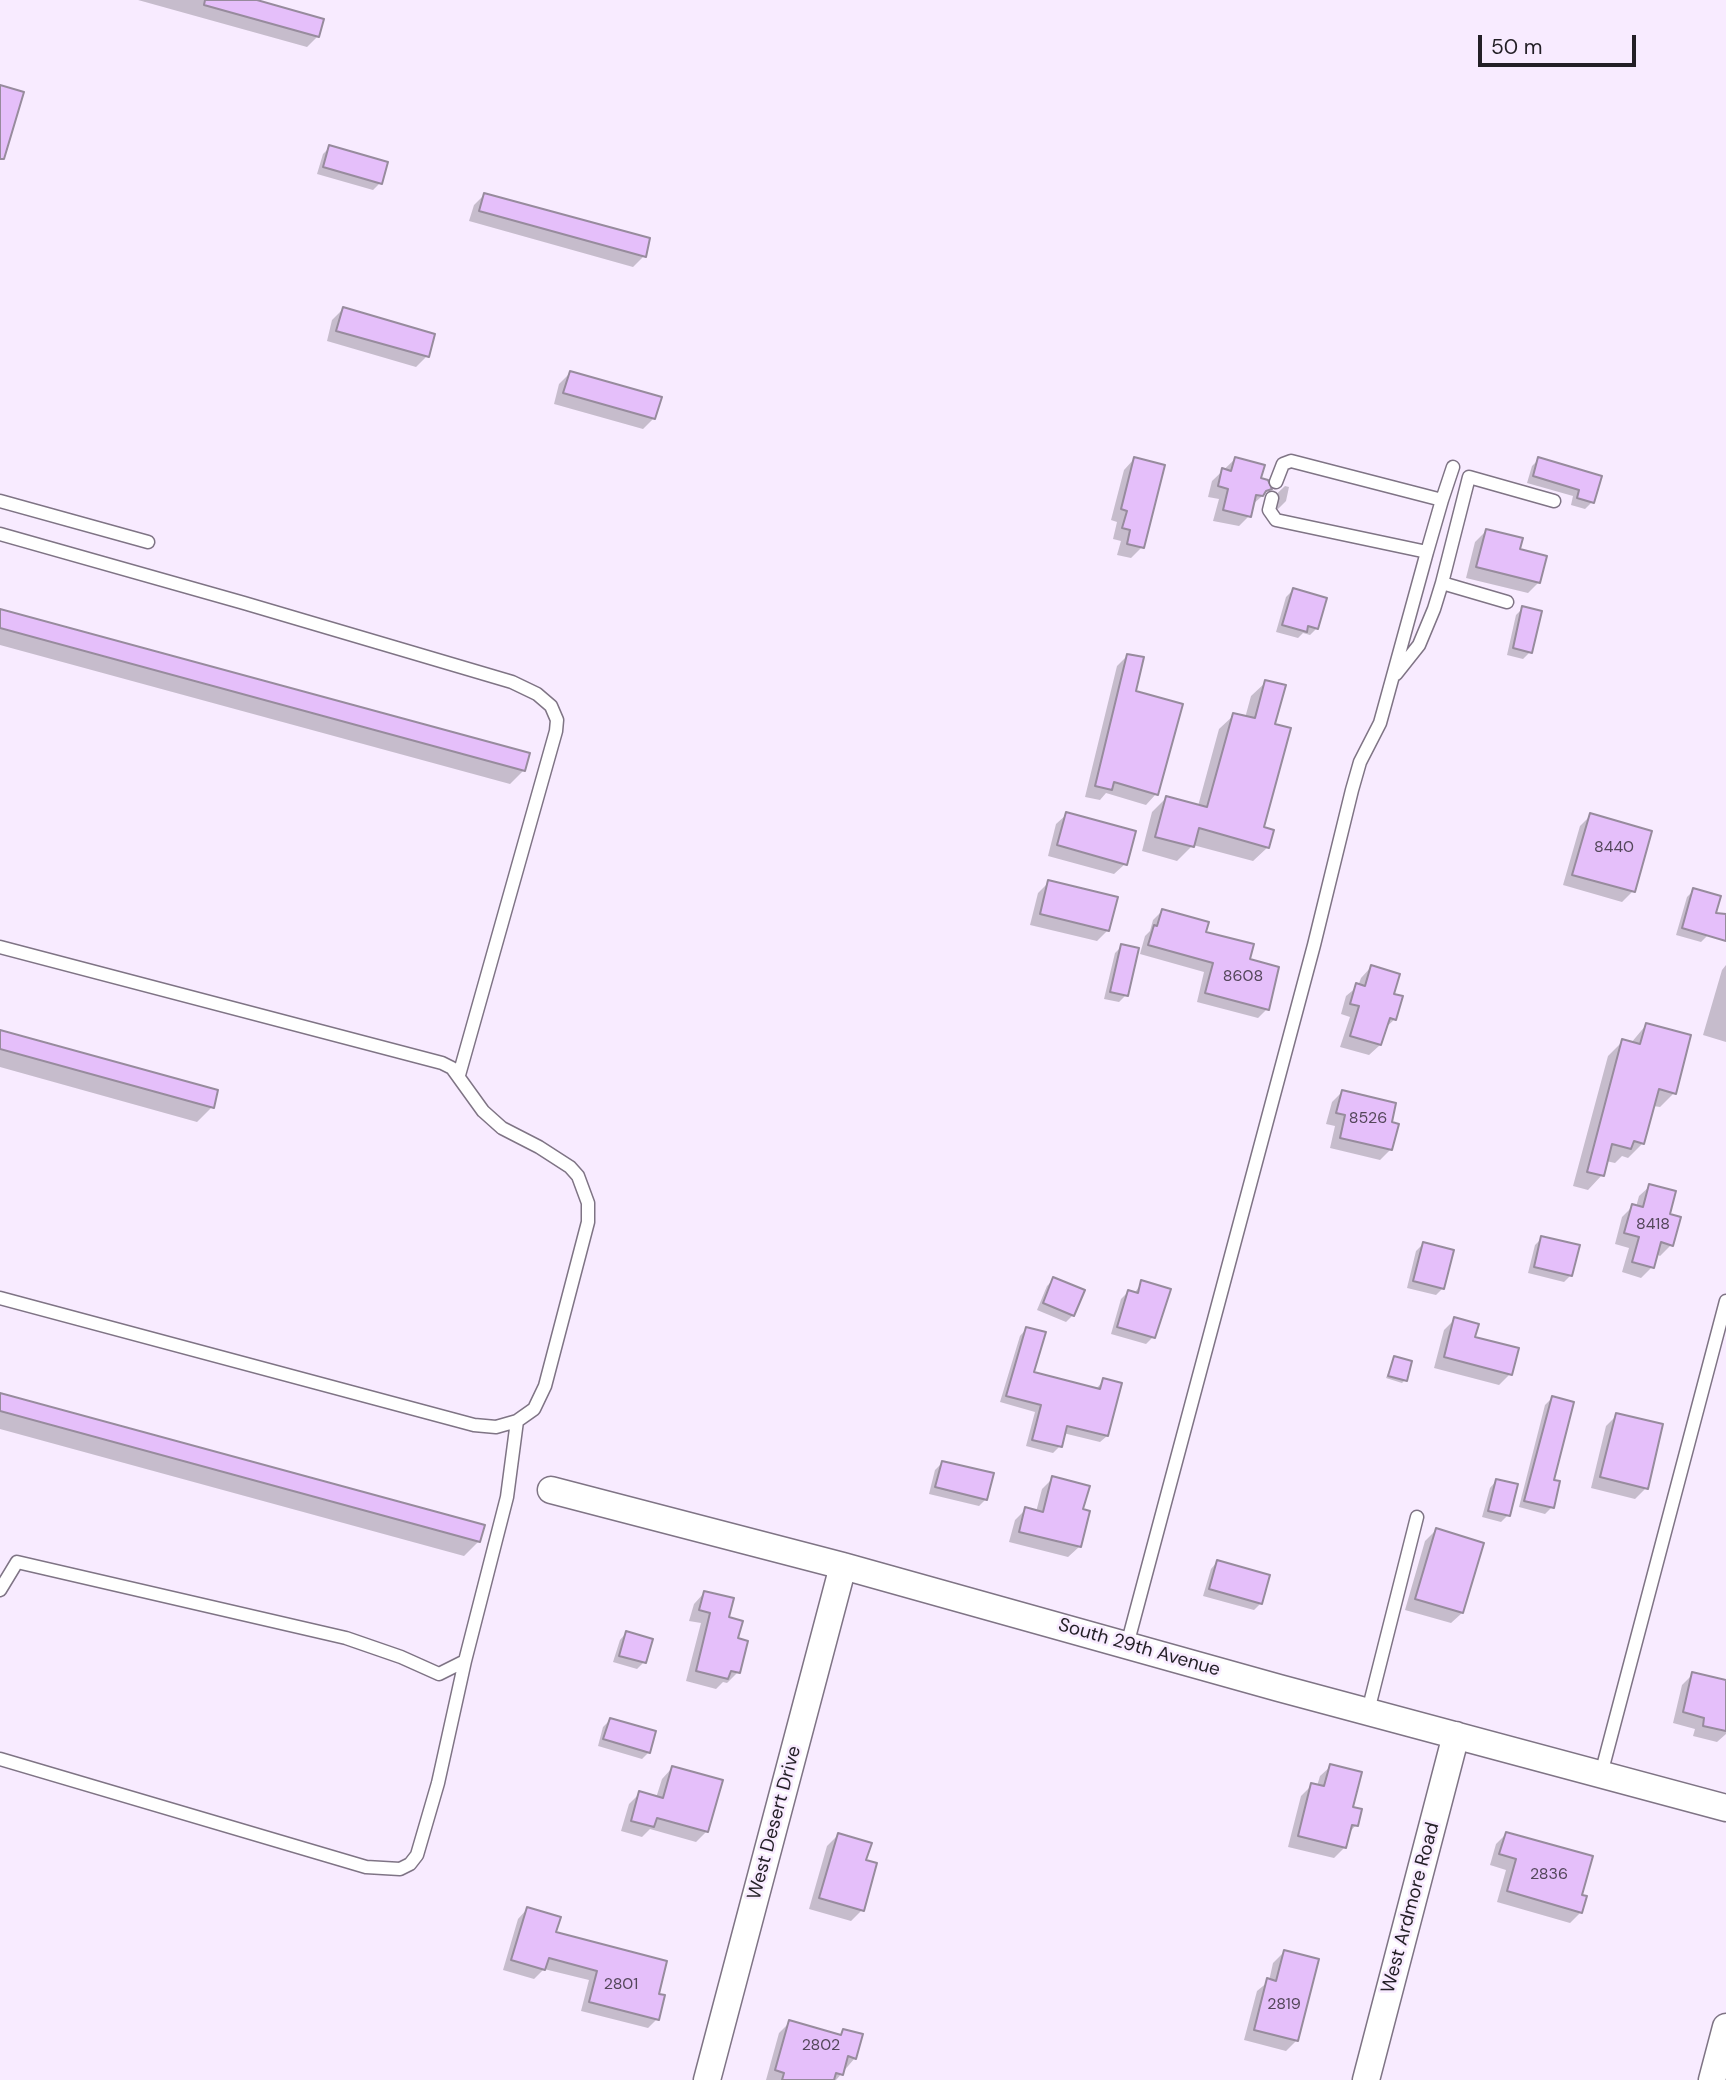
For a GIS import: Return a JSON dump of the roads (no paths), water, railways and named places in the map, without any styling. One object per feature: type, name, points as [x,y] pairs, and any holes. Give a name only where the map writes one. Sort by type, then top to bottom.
[{"type":"street","name":"South 29th Avenue","points":[[551,1490],[843,1566],[1726,1808]]},
{"type":"street","name":"West Desert Drive","points":[[707,2080],[843,1566]]},
{"type":"street","name":"West Ardmore Road","points":[[1366,2080],[1456,1735]]},
{"type":"street","points":[[1712,2080],[1726,2027]]},
{"type":"lane","points":[[1276,482],[1283,464],[1291,461],[1442,500]]},
{"type":"lane","points":[[1127,1645],[1314,945],[1352,790],[1360,762],[1380,723],[1453,467]]},
{"type":"lane","points":[[1393,677],[1419,645],[1442,583],[1469,477],[1554,500]]},
{"type":"lane","points":[[1272,498],[1269,510],[1276,520],[1427,552]]},
{"type":"lane","points":[[0,501],[148,542]]},
{"type":"lane","points":[[0,534],[512,682],[537,694],[551,706],[557,720],[556,731],[459,1075]]},
{"type":"lane","points":[[1442,583],[1507,602]]},
{"type":"lane","points":[[0,947],[442,1063],[459,1075],[483,1111],[502,1128],[570,1167],[578,1176],[588,1203],[588,1222],[545,1386],[534,1409],[517,1422],[496,1427],[474,1425],[0,1298]]},
{"type":"lane","points":[[1601,1774],[1726,1301]]},
{"type":"lane","points":[[0,1759],[366,1867],[400,1869],[410,1864],[417,1855],[438,1783],[465,1661],[507,1497],[517,1422]]},
{"type":"lane","points":[[1368,1711],[1417,1517]]},
{"type":"lane","points":[[0,1590],[17,1562],[346,1638],[401,1657],[439,1674],[465,1661]]}]
